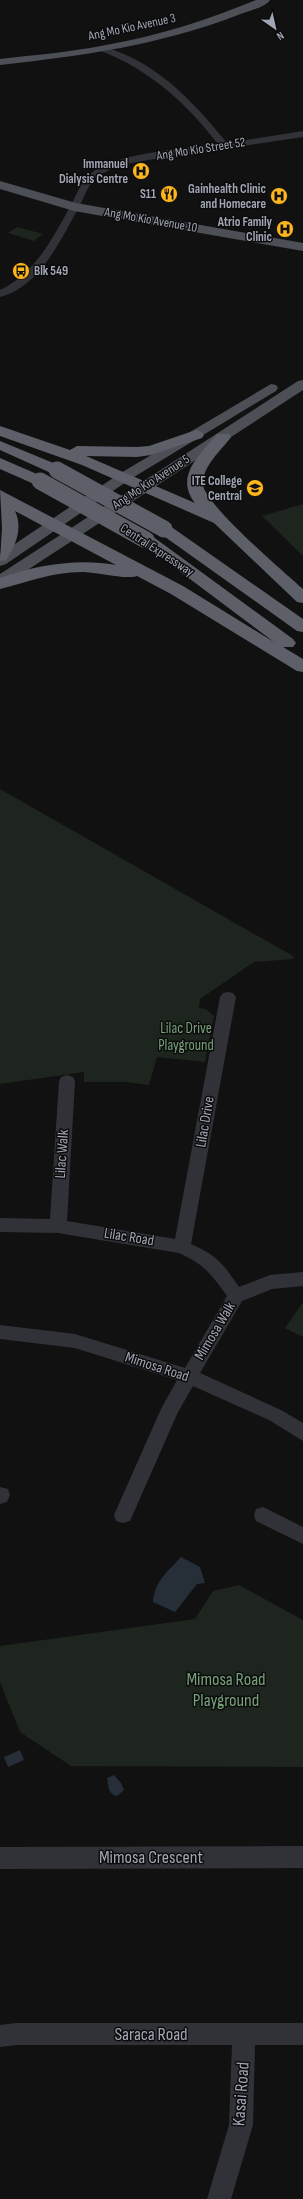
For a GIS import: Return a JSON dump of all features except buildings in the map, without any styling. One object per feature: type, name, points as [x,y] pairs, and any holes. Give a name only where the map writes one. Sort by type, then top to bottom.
[{"type":"highway","points":[[0,431],[58,450],[145,486],[221,520]]},
{"type":"highway","points":[[58,450],[106,453],[137,452],[151,450],[196,435]]},
{"type":"highway","points":[[223,437],[196,474],[195,490],[221,520],[303,598]]},
{"type":"highway","name":"Central Expressway","points":[[0,444],[56,470],[164,529],[303,627]]},
{"type":"highway","name":"Central Expressway","points":[[0,463],[40,481],[146,540],[270,629],[303,656]]},
{"type":"highway","points":[[0,495],[52,526],[208,608],[303,668]]},
{"type":"highway","points":[[0,502],[8,511],[11,524],[4,549],[0,556]]},
{"type":"highway","points":[[0,582],[40,570],[77,566],[117,570],[153,578]]},
{"type":"main road","name":"Ang Mo Kio Avenue 3","points":[[0,58],[114,42],[179,25],[245,0]]},
{"type":"main road","name":"Ang Mo Kio Avenue 3","points":[[0,62],[126,45],[188,30],[265,0]]},
{"type":"main road","name":"Ang Mo Kio Avenue 10","points":[[0,185],[74,208],[303,247]]},
{"type":"main road","name":"Ang Mo Kio Avenue 10","points":[[0,190],[74,208],[303,251]]},
{"type":"main road","name":"Ang Mo Kio Avenue 5","points":[[0,561],[124,477],[196,435],[269,388],[303,371]]},
{"type":"main road","name":"Ang Mo Kio Avenue 5","points":[[0,582],[69,535],[303,384]]},
{"type":"street","points":[[123,57],[121,50],[126,45]]},
{"type":"street","points":[[104,49],[123,57],[168,86],[189,105],[205,124],[205,127],[222,146]]},
{"type":"street","name":"Ang Mo Kio Street 52","points":[[0,294],[12,288],[44,260],[90,179],[115,165],[142,158],[303,134]]},
{"type":"street","name":"Lilac Drive","points":[[182,1247],[228,997]]},
{"type":"street","name":"Lilac Walk","points":[[58,1226],[67,1081]]},
{"type":"street","name":"Lilac Road","points":[[0,1225],[58,1226],[182,1247],[202,1256],[215,1266],[236,1296]]},
{"type":"street","name":"Mimosa Walk","points":[[123,1515],[170,1409],[236,1296],[270,1282],[303,1279]]},
{"type":"street","name":"Mimosa Road","points":[[0,1332],[75,1341],[188,1376],[275,1415],[303,1433]]},
{"type":"street","points":[[263,1515],[303,1536]]},
{"type":"street","name":"Mimosa Crescent","points":[[0,1858],[303,1857]]},
{"type":"street","name":"Saraca Road","points":[[0,2036],[16,2034],[303,2034]]},
{"type":"street","name":"Kasai Road","points":[[219,2199],[241,2125],[244,2034]]},
{"type":"green space","points":[[17,227],[43,234],[34,241],[8,233]]},
{"type":"green space","points":[[303,504],[303,556],[262,516]]},
{"type":"green space","name":"Lilac Drive Playground","points":[[0,789],[293,956],[293,959],[254,962],[200,999],[199,1008],[206,1009],[214,1016],[205,1062],[157,1057],[149,1085],[126,1082],[84,1082],[84,1072],[0,1084]]},
{"type":"green space","points":[[303,1302],[303,1337],[285,1328]]},
{"type":"green space","name":"Mimosa Road Playground","points":[[239,1585],[303,1620],[303,1767],[71,1766],[20,1732],[0,1682],[0,1646],[195,1619],[213,1591]]},
{"type":"shaded area","points":[[181,1557],[200,1567],[205,1583],[197,1584],[175,1612],[153,1602],[156,1588],[162,1577]]},
{"type":"shaded area","points":[[20,1750],[24,1760],[8,1767],[4,1757]]},
{"type":"shaded area","points":[[114,1775],[121,1783],[124,1790],[117,1796],[110,1791],[108,1786],[107,1778]]},
{"type":"place","name":"Immanuel Dialysis Centre","points":[[141,171]]},
{"type":"place","name":"S11","points":[[169,194]]},
{"type":"place","name":"Gainhealth Clinic and Homecare","points":[[279,196]]},
{"type":"place","name":"Atrio Family Clinic","points":[[285,229]]},
{"type":"place","name":"Blk 549","points":[[21,271]]},
{"type":"place","name":"ITE College Central","points":[[255,488]]}]
